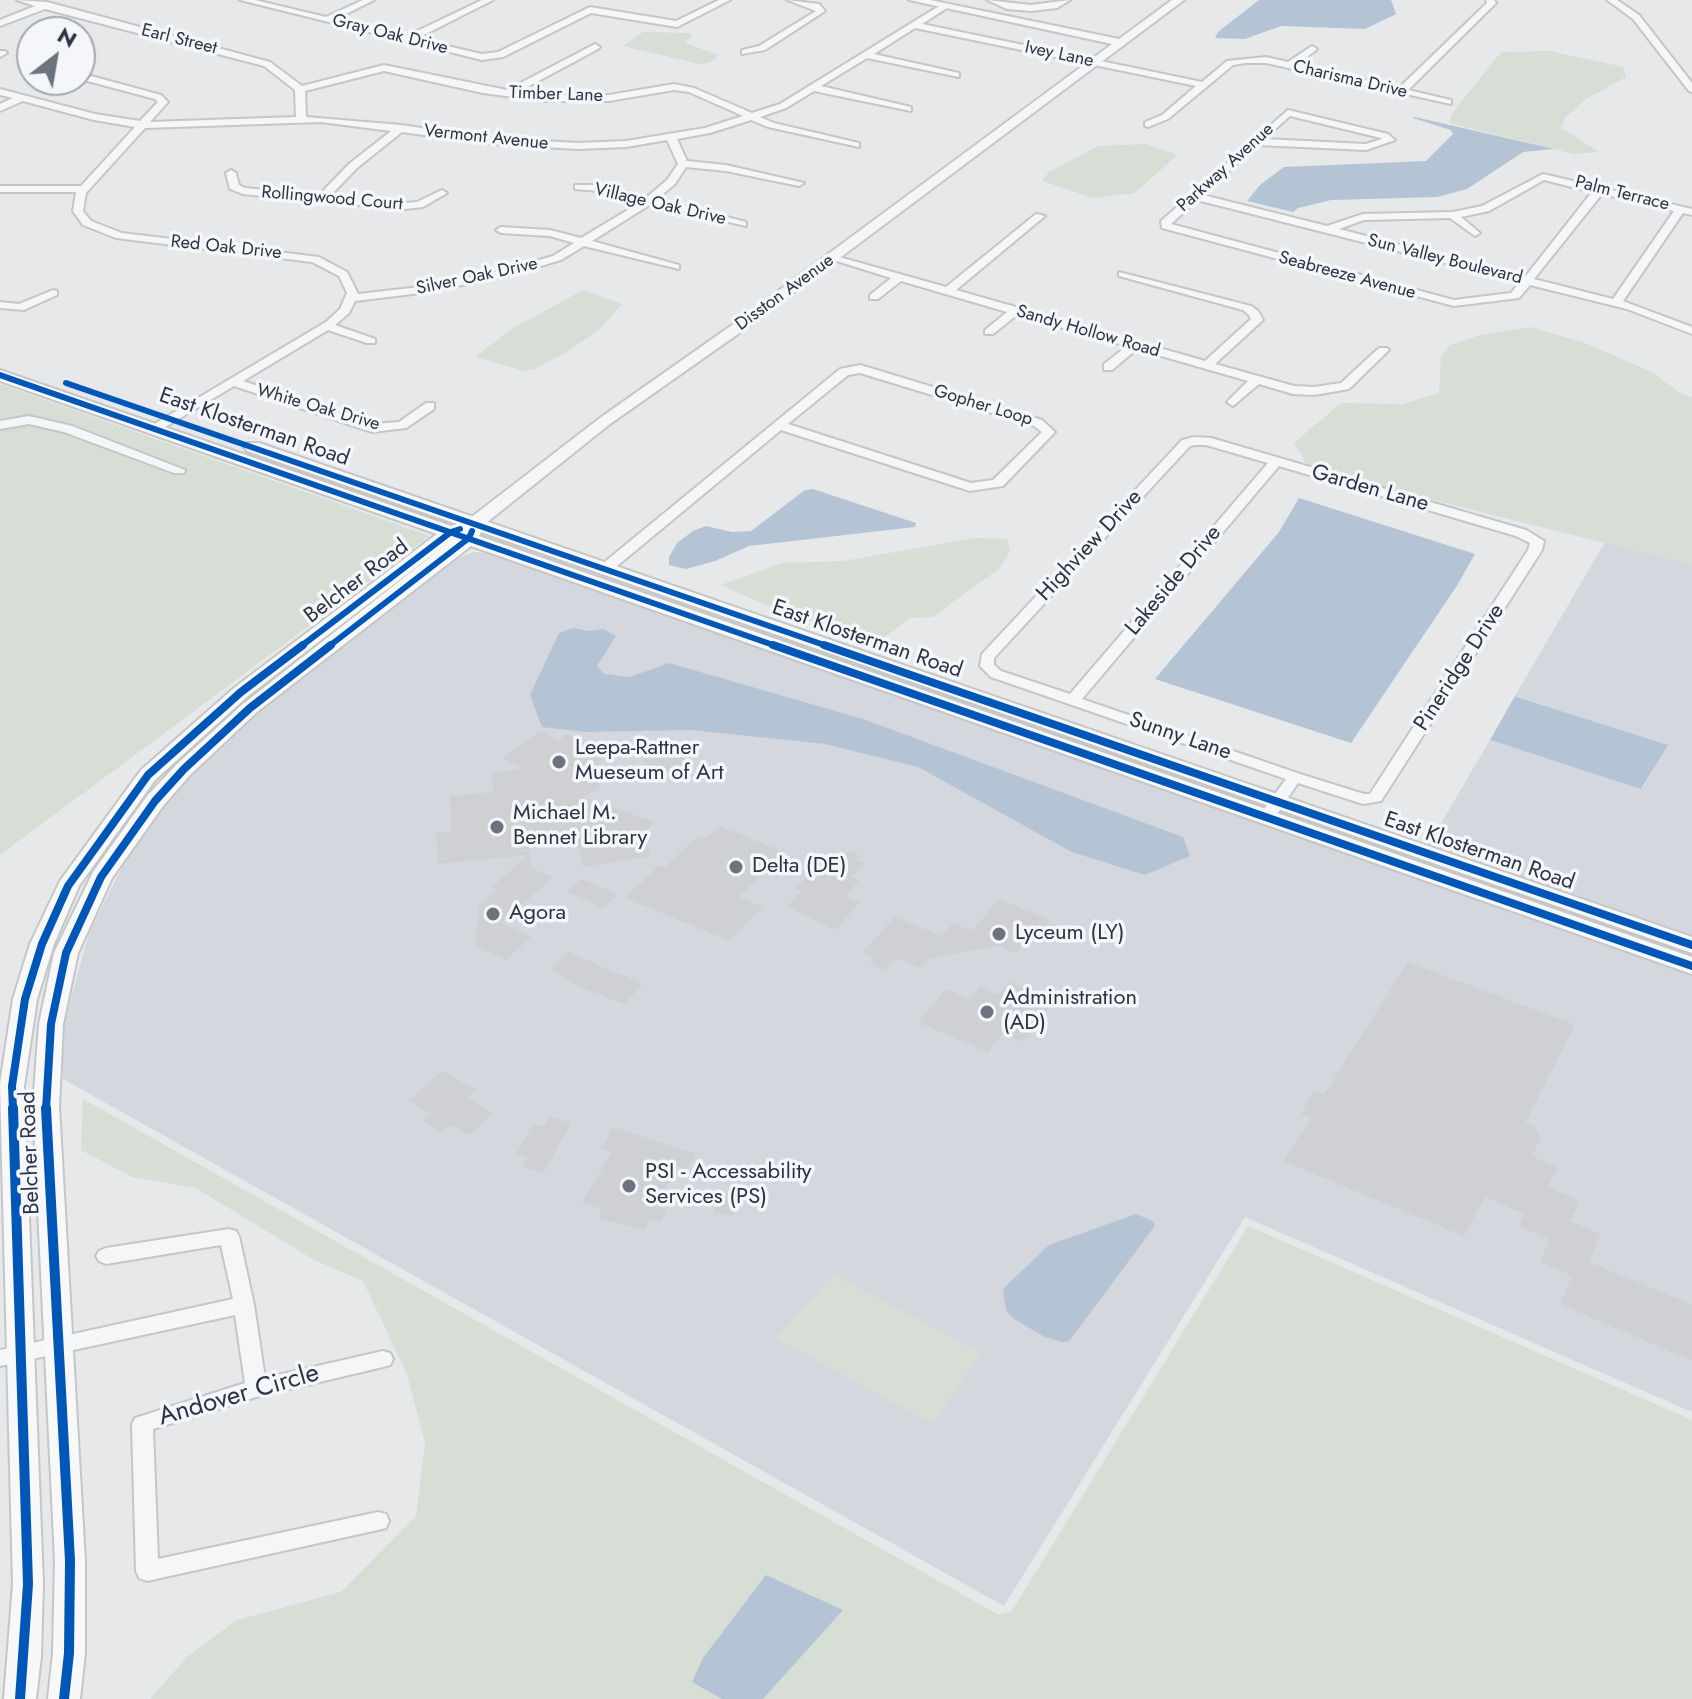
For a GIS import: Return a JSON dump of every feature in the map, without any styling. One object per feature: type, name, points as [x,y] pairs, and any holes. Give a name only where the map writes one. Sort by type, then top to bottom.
[{"type":"main road","name":"East Klosterman Road","points":[[0,361],[164,424],[465,531],[1272,808],[1692,945]]},
{"type":"main road","name":"East Klosterman Road","points":[[0,375],[164,424]]},
{"type":"main road","name":"East Klosterman Road","points":[[465,531],[606,568],[1272,808],[1692,966]]},
{"type":"main road","name":"Belcher Road","points":[[64,1699],[69,1653],[70,1561],[46,1106],[47,1065],[61,970],[101,877],[155,801],[216,738],[465,531]]},
{"type":"main road","name":"Belcher Road","points":[[20,1699],[28,1584],[11,1356],[12,1086],[25,999],[42,944],[68,886],[121,809],[173,750],[241,692],[465,531]]},
{"type":"street","name":"Earl Street","points":[[21,0],[254,59],[277,69],[300,89]]},
{"type":"street","points":[[0,23],[58,0]]},
{"type":"street","name":"Gray Oak Drive","points":[[248,0],[406,40],[489,57],[590,10],[672,24],[687,21],[726,0]]},
{"type":"street","points":[[327,20],[370,0]]},
{"type":"street","points":[[406,40],[489,0]]},
{"type":"street","points":[[745,52],[762,48],[821,11],[816,6],[791,0]]},
{"type":"street","points":[[914,0],[1001,11],[1121,43]]},
{"type":"street","points":[[991,0],[1001,11]]},
{"type":"street","points":[[1001,11],[1044,7],[1066,0]]},
{"type":"street","name":"Disston Avenue","points":[[465,531],[605,421],[832,258],[1179,0]]},
{"type":"street","points":[[1401,91],[1492,3],[1490,0]]},
{"type":"street","points":[[1611,0],[1636,17],[1692,89]]},
{"type":"street","name":"Vermont Avenue","points":[[0,92],[94,117],[144,125],[301,118],[344,120],[490,141],[548,145],[626,144],[707,131],[783,106],[944,6]]},
{"type":"street","name":"Ivey Lane","points":[[915,25],[1203,85]]},
{"type":"street","points":[[507,94],[595,47]]},
{"type":"street","points":[[1289,66],[1312,49]]},
{"type":"street","points":[[867,55],[956,75]]},
{"type":"street","name":"Charisma Drive","points":[[1203,85],[1230,63],[1252,60],[1448,102]]},
{"type":"street","name":"Timber Lane","points":[[300,89],[384,68],[507,94],[580,100],[674,87],[691,90],[752,118],[855,145]]},
{"type":"street","points":[[0,189],[83,189],[163,102],[160,98],[96,80]]},
{"type":"street","points":[[1148,124],[1165,117],[1203,85]]},
{"type":"street","points":[[815,88],[908,109]]},
{"type":"street","points":[[300,89],[301,118]]},
{"type":"street","points":[[0,108],[22,98]]},
{"type":"street","name":"Parkway Avenue","points":[[1165,223],[1255,142],[1288,113],[1390,140],[1385,144],[1366,147],[1255,142]]},
{"type":"street","points":[[321,199],[353,166],[401,128]]},
{"type":"street","points":[[671,137],[683,164],[732,169],[799,183]]},
{"type":"street","name":"Silver Oak Drive","points":[[353,298],[417,291],[510,272],[557,258],[649,201],[671,182],[683,164]]},
{"type":"street","name":"Rollingwood Court","points":[[231,173],[234,187],[243,191],[321,199],[412,206],[442,193]]},
{"type":"street","name":"Palm Terrace","points":[[1453,215],[1490,207],[1541,177],[1552,177],[1687,210]]},
{"type":"street","name":"Village Oak Drive","points":[[579,187],[599,188],[742,224]]},
{"type":"street","name":"Red Oak Drive","points":[[83,189],[77,202],[79,214],[90,225],[103,231],[128,237],[315,259],[343,274],[349,282],[353,298]]},
{"type":"street","points":[[1529,281],[1600,189]]},
{"type":"street","name":"Sun Valley Boulevard","points":[[1195,196],[1616,303],[1659,316],[1692,331]]},
{"type":"street","points":[[1616,303],[1687,210]]},
{"type":"street","points":[[1327,230],[1353,219],[1376,215],[1453,215],[1475,233]]},
{"type":"street","points":[[948,291],[1040,216]]},
{"type":"street","name":"Seabreeze Avenue","points":[[1165,223],[1170,229],[1454,303],[1508,299],[1529,281]]},
{"type":"street","points":[[501,230],[542,231],[675,267]]},
{"type":"street","name":"Sandy Hollow Road","points":[[832,258],[1301,391],[1345,386],[1383,350]]},
{"type":"street","points":[[1123,274],[1247,308],[1254,313],[1257,320],[1206,366]]},
{"type":"street","points":[[874,297],[900,277]]},
{"type":"street","points":[[3,306],[24,307],[53,293]]},
{"type":"street","points":[[164,424],[326,326],[342,314],[353,298]]},
{"type":"street","points":[[989,332],[1015,311]]},
{"type":"street","points":[[326,326],[371,341]]},
{"type":"street","points":[[1108,367],[1135,345]]},
{"type":"street","name":"Gopher Loop","points":[[606,568],[844,372],[860,369],[1038,423],[1049,432],[998,483],[970,487],[780,426]]},
{"type":"street","points":[[1233,402],[1256,380]]},
{"type":"street","name":"White Oak Drive","points":[[233,382],[372,428],[402,425],[430,406]]},
{"type":"street","points":[[0,425],[29,420],[68,429],[179,470]]},
{"type":"street","name":"Garden Lane","points":[[1202,440],[1521,533],[1537,541]]},
{"type":"street","name":"Highview Drive","points":[[985,662],[1186,443],[1202,440]]},
{"type":"street","name":"Lakeside Drive","points":[[1073,700],[1276,461]]},
{"type":"street","name":"Pineridge Drive","points":[[1379,795],[1537,548],[1537,541]]},
{"type":"street","name":"Sunny Lane","points":[[985,662],[996,674],[1295,777],[1363,799],[1373,799],[1379,795]]},
{"type":"street","points":[[1272,808],[1295,777]]},
{"type":"street","points":[[106,1256],[229,1236],[244,1305],[256,1388]]},
{"type":"street","points":[[11,1356],[244,1305]]},
{"type":"street","name":"Andover Circle","points":[[378,1521],[147,1571],[142,1424],[256,1388],[383,1359]]},
{"type":"shaded area","points":[[643,32],[689,33],[693,35],[685,43],[719,55],[709,63],[699,64],[623,46]]},
{"type":"shaded area","points":[[1549,51],[1624,67],[1626,77],[1586,99],[1565,118],[1561,128],[1599,152],[1574,154],[1449,123],[1453,112],[1501,52]]},
{"type":"shaded area","points":[[1145,144],[1178,155],[1134,193],[1093,198],[1042,181],[1049,172],[1098,146]]},
{"type":"shaded area","points":[[583,290],[622,304],[602,327],[570,350],[535,369],[524,371],[475,357],[508,331]]},
{"type":"shaded area","points":[[1530,327],[1585,343],[1652,372],[1680,393],[1692,397],[1692,565],[1381,487],[1306,463],[1294,443],[1341,403],[1403,404],[1439,393],[1441,357],[1450,345],[1477,336]]},
{"type":"shaded area","points":[[0,384],[430,536],[0,855]]},
{"type":"shaded area","points":[[975,538],[1007,539],[1010,551],[1000,568],[933,617],[910,618],[877,643],[770,607],[721,585],[782,563],[843,561]]},
{"type":"shaded area","points":[[1605,542],[1692,565],[1692,940],[1427,847],[1490,740],[1642,789],[1667,745],[1515,696]]},
{"type":"shaded area","points":[[474,552],[496,554],[1692,976],[1692,1412],[1245,1217],[1004,1606],[63,1079],[63,1028],[89,933],[126,859],[165,804],[213,752],[269,704],[454,560]]},
{"type":"shaded area","points":[[83,1099],[999,1615],[1012,1611],[1248,1226],[1692,1420],[1692,1699],[763,1699],[842,1610],[693,1682],[722,1699],[150,1699],[186,1658],[237,1620],[341,1592],[416,1516],[425,1443],[407,1374],[363,1281],[314,1260],[196,1188],[132,1177],[81,1150]]},
{"type":"shaded area","points":[[833,1274],[981,1353],[932,1424],[776,1338]]},
{"type":"water","points":[[1259,0],[1391,0],[1396,14],[1365,29],[1281,26],[1245,39],[1215,38],[1218,32]]},
{"type":"water","points":[[1415,117],[1554,149],[1523,152],[1467,189],[1437,197],[1331,200],[1293,212],[1247,201],[1260,185],[1284,167],[1426,161],[1453,134],[1451,130]]},
{"type":"water","points":[[813,489],[916,523],[915,527],[749,546],[715,561],[686,569],[669,565],[669,557],[677,543],[693,531],[706,526],[732,532],[751,531],[805,490]]},
{"type":"water","points":[[1299,498],[1475,554],[1351,743],[1155,679],[1279,532]]},
{"type":"water","points":[[573,628],[588,631],[603,629],[616,636],[597,666],[604,674],[630,677],[669,663],[863,719],[1183,837],[1190,856],[1145,875],[1072,852],[918,767],[825,744],[692,730],[585,732],[542,727],[530,695],[559,633]]},
{"type":"water","points":[[1515,696],[1668,745],[1641,789],[1490,740]]},
{"type":"water","points":[[1136,1214],[1154,1222],[1154,1227],[1070,1340],[1063,1342],[1045,1337],[1014,1319],[1006,1310],[1003,1289],[1049,1245]]},
{"type":"water","points":[[766,1575],[843,1610],[763,1699],[722,1699],[692,1682],[703,1658]]},
{"type":"building","points":[[540,731],[559,740],[567,734],[610,754],[597,764],[615,773],[598,786],[601,787],[583,797],[655,822],[644,833],[651,856],[583,867],[577,842],[558,834],[529,840],[531,868],[553,877],[501,923],[531,937],[506,960],[475,946],[479,906],[497,889],[492,887],[528,855],[438,864],[436,833],[451,831],[450,796],[493,792],[492,772],[525,769],[502,758]]},
{"type":"building","points":[[685,755],[682,766],[674,771],[664,775],[646,775],[644,759]]},
{"type":"building","points":[[719,826],[784,852],[739,897],[763,907],[730,941],[625,898],[660,865],[665,867],[698,836],[706,839]]},
{"type":"building","points":[[849,851],[861,856],[857,860],[864,863],[851,877],[859,881],[845,896],[860,902],[835,930],[787,906],[801,892],[795,889],[819,864],[825,867],[838,853],[845,856]]},
{"type":"building","points":[[581,879],[618,894],[603,908],[567,892]]},
{"type":"building","name":"Lyceum (LY)","points":[[999,899],[1050,920],[1048,923],[1054,925],[1051,928],[1058,931],[1049,942],[1031,935],[1016,953],[999,946],[930,958],[922,968],[896,958],[885,970],[870,963],[874,957],[863,952],[895,917],[941,936],[953,923],[972,931]]},
{"type":"building","points":[[568,952],[643,984],[624,1004],[578,986],[550,970]]},
{"type":"building","points":[[1408,962],[1575,1025],[1525,1123],[1535,1127],[1541,1137],[1532,1156],[1558,1167],[1547,1187],[1580,1201],[1569,1221],[1601,1234],[1589,1262],[1692,1305],[1692,1361],[1560,1304],[1572,1276],[1540,1262],[1550,1239],[1519,1227],[1525,1214],[1485,1197],[1464,1236],[1283,1161],[1311,1118],[1301,1114],[1314,1091],[1324,1095]]},
{"type":"building","name":"Administration (AD)","points":[[1009,982],[1054,1001],[1023,1042],[1003,1033],[988,1052],[918,1022],[946,989],[970,1000],[980,987],[999,995]]},
{"type":"building","points":[[442,1071],[477,1090],[467,1098],[493,1113],[469,1135],[451,1125],[442,1132],[422,1121],[430,1114],[408,1101]]},
{"type":"building","points":[[550,1117],[571,1123],[544,1172],[522,1167],[527,1157],[516,1154],[533,1124],[544,1127]]},
{"type":"building","name":"PSI - Accessability Services (PS)","points":[[613,1127],[696,1154],[688,1168],[677,1166],[656,1206],[667,1209],[660,1221],[650,1219],[644,1230],[598,1218],[602,1209],[582,1203],[612,1152],[601,1149]]},
{"type":"building","points":[[718,1192],[738,1194],[733,1215],[714,1213]]},
{"type":"cycle path","points":[[0,375],[1692,966]]},
{"type":"cycle path","points":[[66,383],[1692,945]]},
{"type":"cycle path","points":[[20,1699],[28,1584],[12,1086],[25,999],[42,944],[68,886],[91,850],[148,775],[173,750],[241,692],[451,532],[460,529]]},
{"type":"cycle path","points":[[64,1699],[69,1653],[70,1561],[46,1106],[51,1024],[66,953],[101,877],[155,801],[184,769],[250,708],[469,538],[472,531]]},
{"type":"place","name":"Leepa-Rattner Mueseum of Art","points":[[559,762]]},
{"type":"place","name":"Michael M. Bennet Library","points":[[497,827]]},
{"type":"place","name":"Delta (DE)","points":[[736,867]]},
{"type":"place","name":"Agora","points":[[493,914]]},
{"type":"place","name":"Lyceum (LY)","points":[[999,934]]},
{"type":"place","name":"Administration (AD)","points":[[987,1012]]},
{"type":"place","name":"PSI - Accessability Services (PS)","points":[[629,1186]]}]
